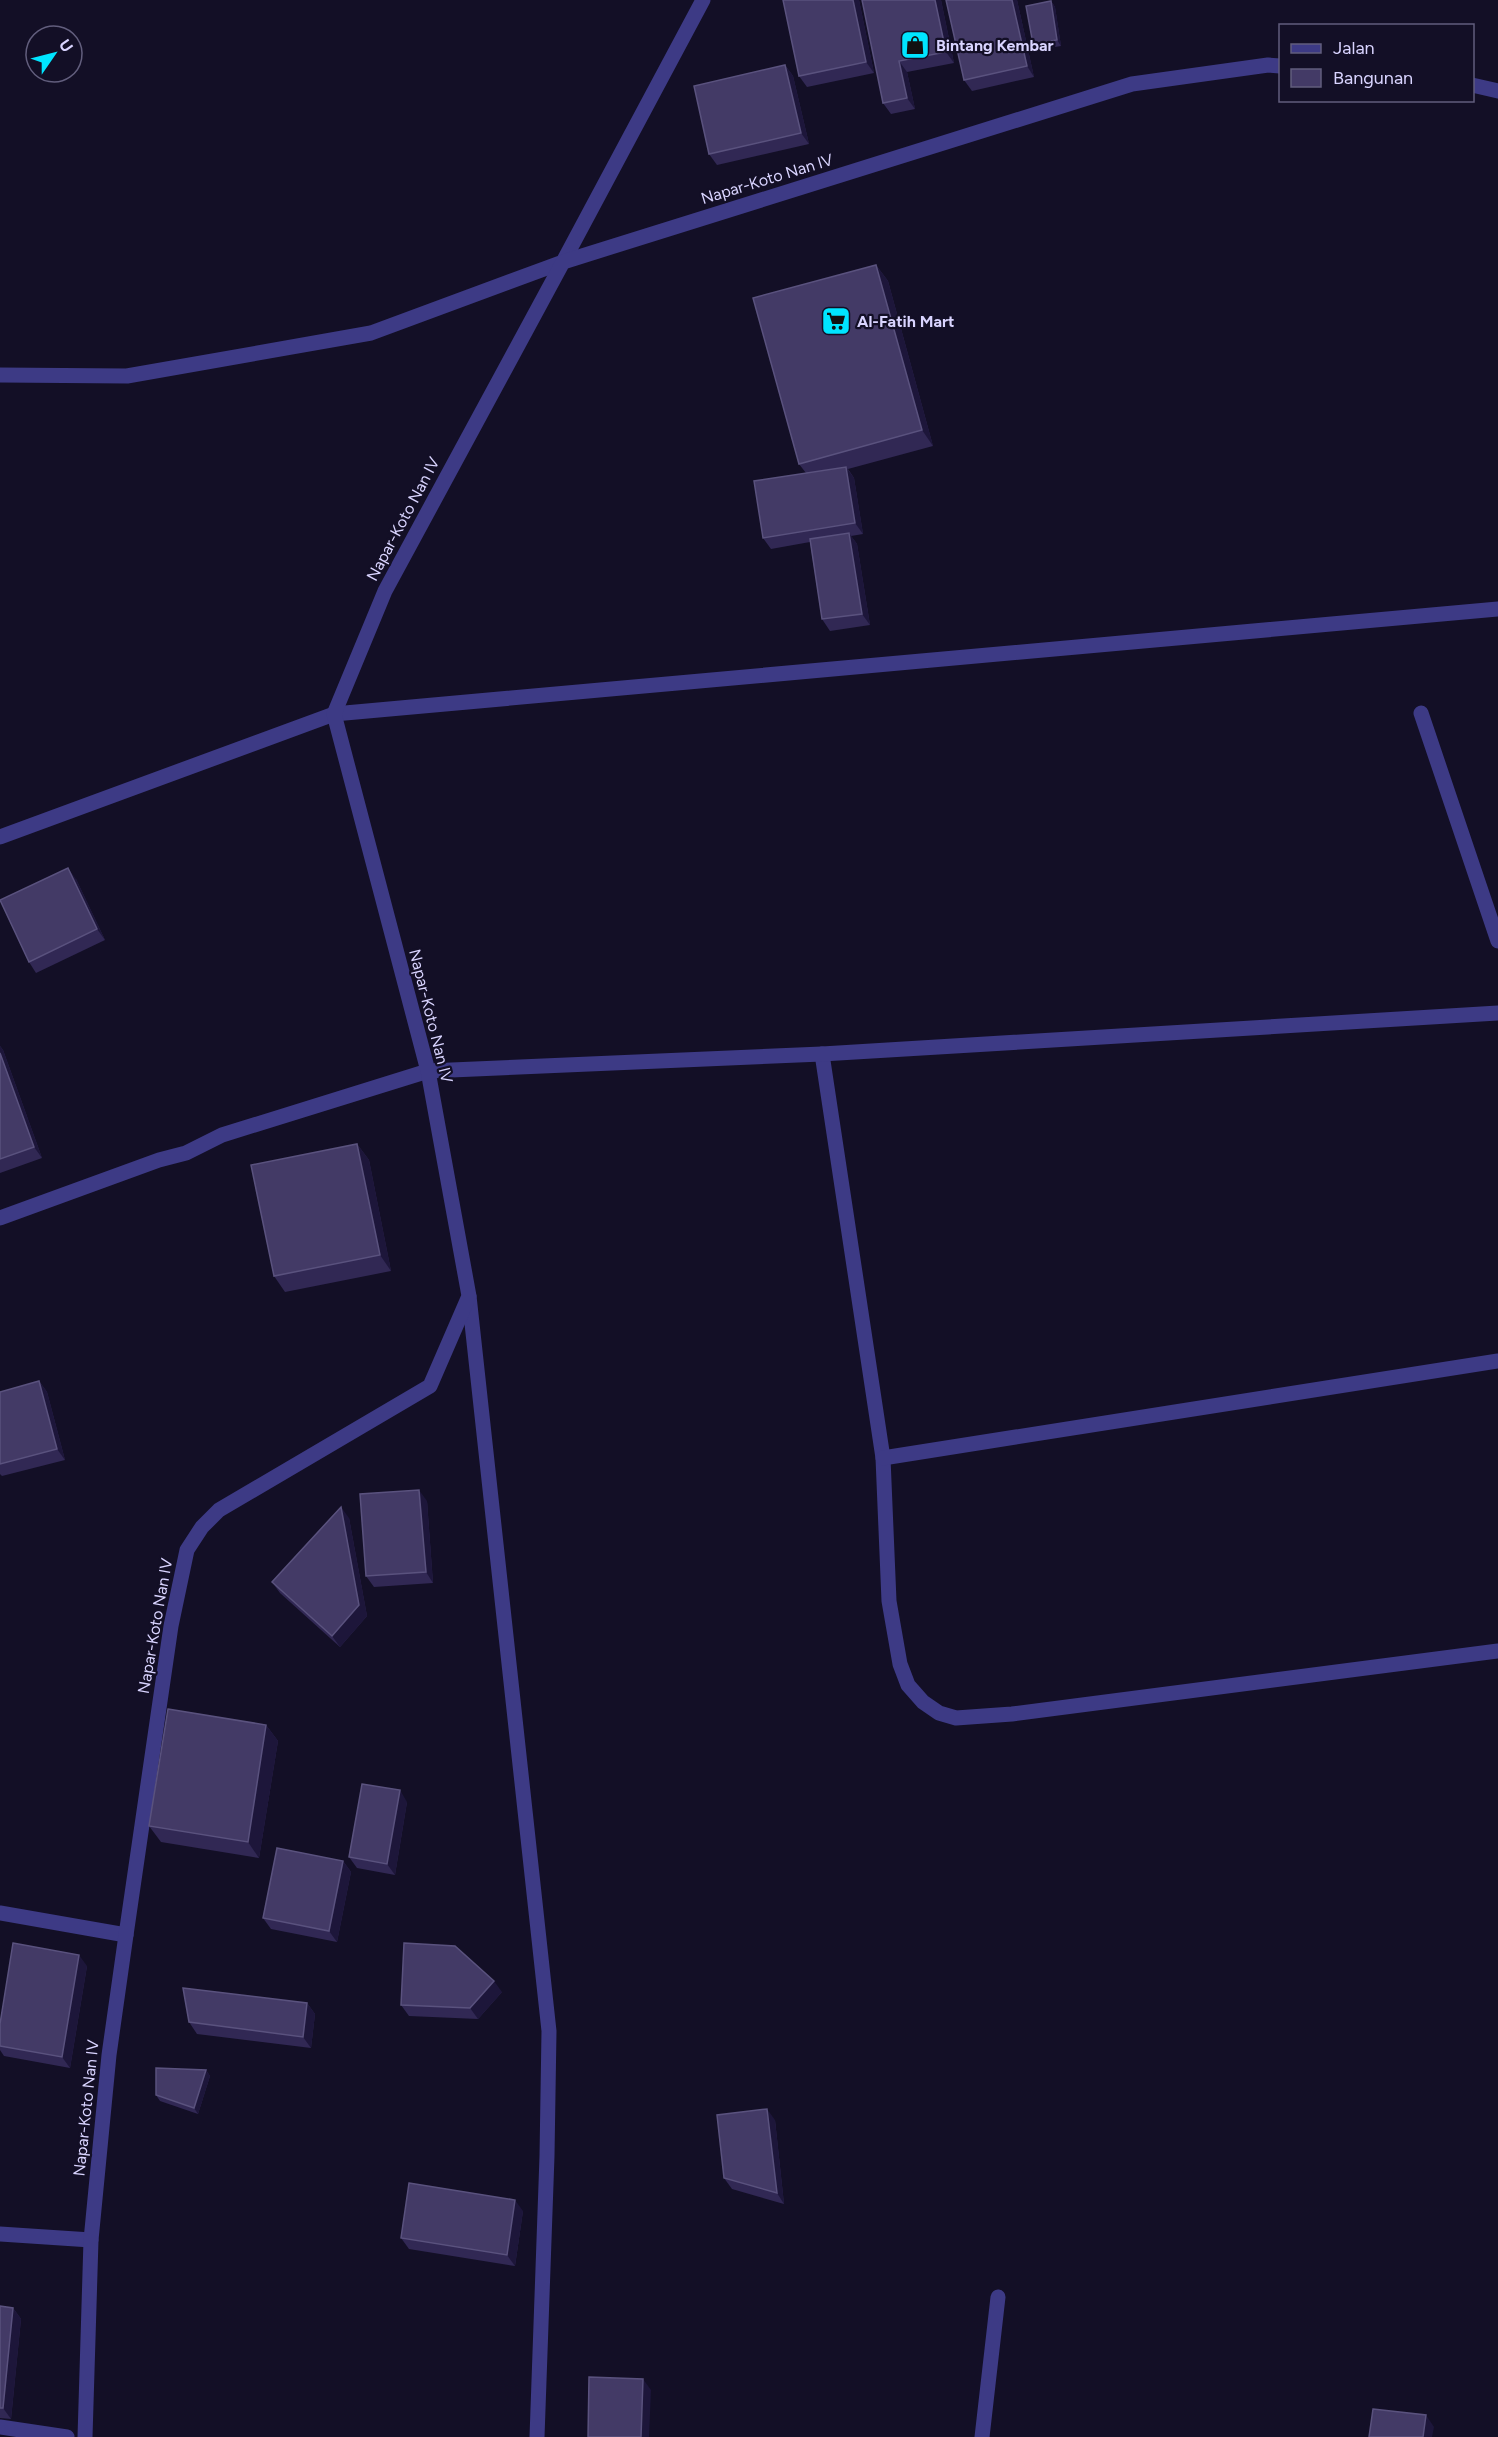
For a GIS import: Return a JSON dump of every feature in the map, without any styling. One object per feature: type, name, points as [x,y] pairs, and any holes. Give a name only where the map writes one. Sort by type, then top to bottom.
[{"type":"street","points":[[0,375],[127,376],[371,333],[562,262],[703,0]]},
{"type":"street","name":"Napar-Koto Nan IV","points":[[85,2437],[91,2240],[109,2055],[171,1626],[187,1550],[201,1527],[219,1510],[430,1386],[470,1296],[428,1071],[334,714],[385,591],[562,262],[1132,84],[1268,65],[1279,66]]},
{"type":"street","points":[[1474,85],[1498,91]]},
{"type":"street","points":[[0,837],[334,714],[1498,609]]},
{"type":"street","points":[[1421,713],[1498,941]]},
{"type":"street","points":[[0,1218],[159,1160],[186,1153],[222,1135],[428,1071],[822,1053],[1498,1013]]},
{"type":"street","points":[[822,1053],[883,1458],[889,1601],[900,1664],[908,1685],[923,1702],[939,1713],[956,1718],[1012,1714],[1498,1651]]},
{"type":"street","points":[[470,1296],[549,2031],[537,2437]]},
{"type":"street","points":[[883,1458],[1498,1361]]},
{"type":"street","points":[[0,1913],[126,1935]]},
{"type":"street","points":[[0,2234],[91,2240]]},
{"type":"street","points":[[982,2437],[998,2297]]},
{"type":"street","points":[[0,2427],[67,2437]]},
{"type":"building","points":[[783,0],[853,0],[866,62],[799,76]]},
{"type":"building","points":[[862,0],[935,0],[946,52],[899,61],[907,98],[883,103]]},
{"type":"building","points":[[946,0],[1012,0],[1027,66],[964,80]]},
{"type":"building","points":[[1051,1],[1057,40],[1033,44],[1026,6]]},
{"type":"building","points":[[785,65],[801,133],[709,154],[694,86]]},
{"type":"building","points":[[876,265],[922,430],[799,464],[753,298]]},
{"type":"building","points":[[846,467],[855,523],[763,538],[754,481]]},
{"type":"building","points":[[849,533],[862,614],[822,619],[810,539]]},
{"type":"building","points":[[68,868],[97,929],[29,962],[0,900]]},
{"type":"building","points":[[0,1053],[34,1147],[0,1159]]},
{"type":"building","points":[[357,1144],[380,1255],[274,1276],[251,1165]]},
{"type":"building","points":[[39,1381],[57,1449],[0,1464],[0,1392]]},
{"type":"building","points":[[419,1490],[426,1572],[366,1576],[360,1494]]},
{"type":"building","points":[[341,1507],[359,1605],[332,1636],[272,1582]]},
{"type":"building","points":[[168,1709],[266,1725],[248,1842],[149,1826]]},
{"type":"building","points":[[362,1784],[400,1790],[387,1864],[349,1857]]},
{"type":"building","points":[[277,1848],[343,1861],[329,1931],[263,1918]]},
{"type":"building","points":[[13,1943],[79,1955],[62,2057],[0,2046],[0,2024]]},
{"type":"building","points":[[404,1943],[455,1946],[494,1981],[470,2008],[401,2005]]},
{"type":"building","points":[[183,1988],[307,2003],[303,2037],[189,2022]]},
{"type":"building","points":[[156,2068],[206,2070],[194,2108],[156,2095]]},
{"type":"building","points":[[767,2109],[777,2193],[724,2178],[717,2115]]},
{"type":"building","points":[[409,2183],[515,2200],[507,2255],[401,2238]]},
{"type":"building","points":[[0,2306],[13,2308],[3,2408],[0,2408]]},
{"type":"building","points":[[589,2377],[643,2379],[641,2437],[588,2437]]},
{"type":"building","points":[[1373,2409],[1426,2415],[1423,2437],[1369,2437]]},
{"type":"place","name":"Bintang Kembar","points":[[915,45]]},
{"type":"place","name":"Al-Fatih Mart","points":[[836,321]]}]
